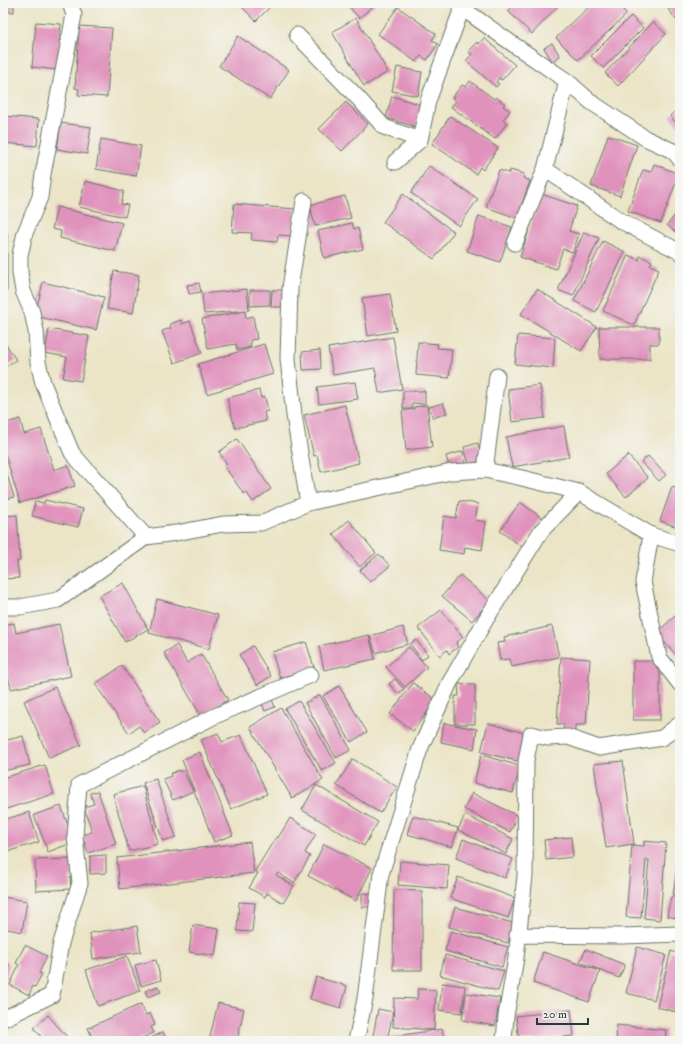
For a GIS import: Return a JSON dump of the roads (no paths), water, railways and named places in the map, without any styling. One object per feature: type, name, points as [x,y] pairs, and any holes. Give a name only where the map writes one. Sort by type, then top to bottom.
[{"type":"street","points":[[70,3],[74,15],[43,174],[40,197],[26,233],[20,255],[20,273],[23,291],[32,312],[36,331],[38,362],[43,383],[72,453],[146,537]]},
{"type":"street","points":[[395,162],[420,140],[428,101],[461,5],[517,48],[567,81],[591,102],[645,138],[673,151],[680,159]]},
{"type":"street","points":[[297,36],[358,98],[384,127],[420,140]]},
{"type":"street","points":[[515,243],[545,169],[567,81]]},
{"type":"street","points":[[545,169],[621,221],[680,252]]},
{"type":"street","points":[[304,201],[290,288],[288,359],[294,415],[308,503]]},
{"type":"street","points":[[485,470],[497,376]]},
{"type":"street","points":[[3,607],[20,607],[58,600],[146,537],[223,524],[261,523],[308,503],[451,472],[485,470],[579,492],[651,536],[680,544]]},
{"type":"street","points":[[356,1041],[365,999],[381,874],[420,749],[449,684],[484,621],[542,531],[579,492]]},
{"type":"street","points":[[651,536],[643,582],[660,657],[680,684]]},
{"type":"street","points":[[3,1019],[52,994],[60,944],[80,883],[75,836],[79,785],[215,716],[311,675]]},
{"type":"street","points":[[504,1041],[506,1016],[516,958],[517,935],[525,876],[526,761],[531,734],[548,738],[568,737],[599,748],[662,738],[680,724]]},
{"type":"street","points":[[517,935],[622,936],[680,934]]}]
